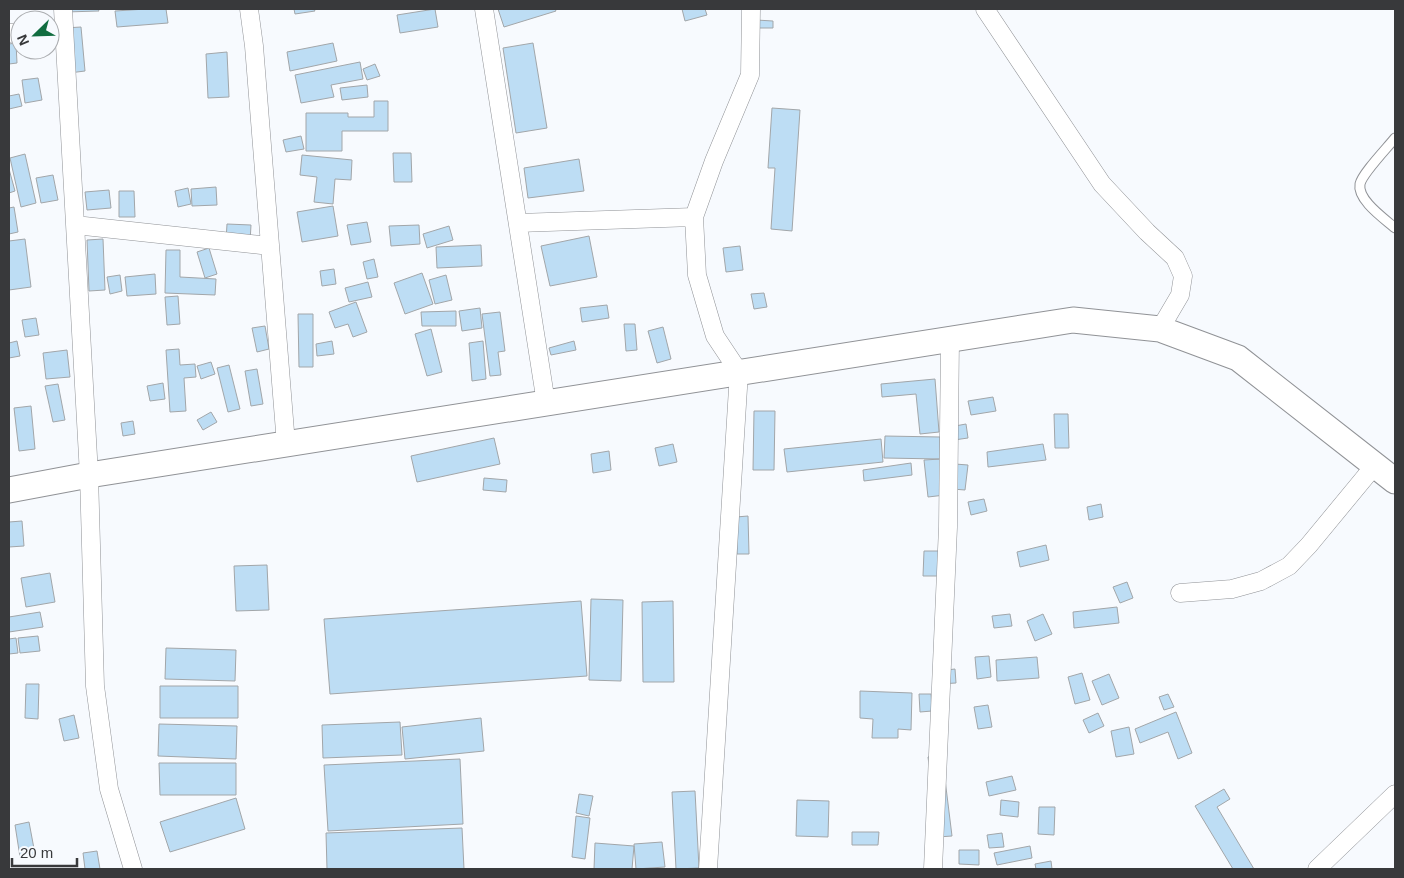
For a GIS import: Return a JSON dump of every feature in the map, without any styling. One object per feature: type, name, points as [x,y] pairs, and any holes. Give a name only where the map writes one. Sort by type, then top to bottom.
[{"type":"street","points":[[249,9],[254,46],[286,444]]},
{"type":"street","points":[[484,9],[546,403]]},
{"type":"street","points":[[708,869],[739,372],[715,336],[697,275],[694,217],[714,161],[750,74],[751,9]]},
{"type":"street","points":[[985,9],[1102,184],[1147,232],[1176,258],[1183,276],[1180,295],[1160,329]]},
{"type":"street","points":[[60,60],[75,225],[89,475],[95,686],[109,788],[134,869]]},
{"type":"street","points":[[518,224],[694,217]]},
{"type":"street","points":[[75,225],[270,246]]},
{"type":"street","points":[[9,490],[89,475],[1073,320],[1160,329],[1238,358],[1395,481]]},
{"type":"street","points":[[933,869],[948,526],[950,339]]},
{"type":"street","points":[[1180,593],[1232,589],[1261,580],[1289,566],[1309,545],[1375,465]]},
{"type":"street","points":[[1317,869],[1395,794]]},
{"type":"lane","points":[[1395,138],[1367,172],[1360,184],[1361,192],[1366,201],[1395,228]]},
{"type":"building","points":[[65,9],[98,9],[99,11],[65,12]]},
{"type":"building","points":[[166,9],[168,23],[117,27],[115,11]]},
{"type":"building","points":[[294,9],[314,9],[315,11],[295,14]]},
{"type":"building","points":[[435,9],[438,27],[400,33],[397,15]]},
{"type":"building","points":[[498,9],[555,9],[556,11],[504,27]]},
{"type":"building","points":[[682,9],[705,9],[707,15],[685,21]]},
{"type":"building","points":[[756,20],[773,21],[773,28],[755,28]]},
{"type":"building","points":[[81,27],[85,71],[69,73],[65,28]]},
{"type":"building","points":[[333,43],[337,61],[290,71],[287,52]]},
{"type":"building","points":[[533,43],[547,128],[516,133],[503,48]]},
{"type":"building","points":[[9,44],[10,60],[17,60],[17,63],[9,64]]},
{"type":"building","points":[[227,52],[229,97],[208,98],[206,54]]},
{"type":"building","points":[[360,62],[363,79],[331,85],[334,97],[301,103],[295,75]]},
{"type":"building","points":[[375,64],[380,76],[367,80],[363,69]]},
{"type":"building","points":[[38,78],[42,100],[25,103],[22,80]]},
{"type":"building","points":[[367,85],[368,97],[342,100],[340,88]]},
{"type":"building","points":[[19,94],[22,106],[9,109],[9,96]]},
{"type":"building","points":[[374,101],[388,101],[388,131],[342,131],[342,151],[306,151],[306,113],[348,113],[348,117],[374,117]]},
{"type":"building","points":[[772,108],[800,110],[792,231],[771,229],[775,168],[768,168]]},
{"type":"building","points":[[301,136],[304,149],[286,152],[283,140]]},
{"type":"building","points":[[393,153],[411,153],[412,182],[394,182]]},
{"type":"building","points":[[25,154],[36,203],[21,207],[10,158]]},
{"type":"building","points":[[302,155],[352,160],[351,180],[335,179],[333,204],[314,202],[317,177],[300,175]]},
{"type":"building","points":[[579,159],[584,191],[528,198],[524,168]]},
{"type":"building","points":[[9,169],[15,191],[9,193]]},
{"type":"building","points":[[53,175],[58,200],[41,203],[36,178]]},
{"type":"building","points":[[216,187],[217,205],[192,206],[191,189]]},
{"type":"building","points":[[188,188],[191,204],[178,207],[175,191]]},
{"type":"building","points":[[109,190],[111,208],[87,210],[85,192]]},
{"type":"building","points":[[119,191],[134,191],[135,217],[119,217]]},
{"type":"building","points":[[333,206],[338,236],[302,242],[297,212]]},
{"type":"building","points":[[14,207],[18,232],[9,234],[9,208]]},
{"type":"building","points":[[367,222],[371,242],[351,245],[347,225]]},
{"type":"building","points":[[227,224],[251,225],[250,242],[226,240]]},
{"type":"building","points":[[419,225],[420,244],[391,246],[389,226]]},
{"type":"building","points":[[449,226],[453,240],[427,248],[423,234]]},
{"type":"building","points":[[589,236],[597,277],[550,286],[541,246]]},
{"type":"building","points":[[25,239],[31,287],[9,290],[9,241]]},
{"type":"building","points":[[103,239],[105,290],[89,291],[87,240]]},
{"type":"building","points":[[481,245],[482,266],[437,268],[436,247]]},
{"type":"building","points":[[740,246],[743,270],[726,272],[723,248]]},
{"type":"building","points":[[209,248],[217,274],[205,278],[197,252]]},
{"type":"building","points":[[166,250],[180,250],[180,277],[216,279],[215,295],[165,293]]},
{"type":"building","points":[[374,259],[378,277],[367,279],[363,262]]},
{"type":"building","points":[[334,269],[336,284],[322,286],[320,271]]},
{"type":"building","points":[[422,273],[433,304],[405,314],[394,283]]},
{"type":"building","points":[[155,274],[156,294],[127,296],[125,277]]},
{"type":"building","points":[[120,275],[122,291],[110,294],[107,277]]},
{"type":"building","points":[[446,275],[452,300],[435,304],[429,280]]},
{"type":"building","points":[[368,282],[372,297],[349,302],[345,288]]},
{"type":"building","points":[[764,293],[767,307],[754,309],[751,294]]},
{"type":"building","points":[[178,296],[180,324],[167,325],[165,297]]},
{"type":"building","points":[[356,302],[367,332],[353,337],[348,324],[335,328],[329,312]]},
{"type":"building","points":[[607,305],[609,318],[582,322],[580,308]]},
{"type":"building","points":[[480,308],[482,328],[462,331],[459,311]]},
{"type":"building","points":[[456,311],[456,326],[422,326],[421,312]]},
{"type":"building","points":[[500,312],[505,351],[498,352],[501,375],[490,376],[482,314]]},
{"type":"building","points":[[298,314],[313,314],[313,367],[299,367]]},
{"type":"building","points":[[36,318],[39,335],[25,337],[22,320]]},
{"type":"building","points":[[624,324],[635,324],[637,350],[626,351]]},
{"type":"building","points":[[265,326],[269,349],[257,352],[252,328]]},
{"type":"building","points":[[663,327],[671,359],[657,363],[648,331]]},
{"type":"building","points":[[431,329],[442,372],[427,376],[415,334]]},
{"type":"building","points":[[17,341],[20,356],[9,358],[9,343]]},
{"type":"building","points":[[332,341],[334,354],[317,356],[316,344]]},
{"type":"building","points":[[483,341],[486,379],[472,381],[469,343]]},
{"type":"building","points":[[574,341],[576,350],[551,355],[549,348]]},
{"type":"building","points":[[179,349],[180,365],[195,364],[196,377],[184,378],[186,411],[170,412],[166,350]]},
{"type":"building","points":[[67,350],[70,377],[46,379],[43,353]]},
{"type":"building","points":[[211,362],[215,374],[201,379],[197,366]]},
{"type":"building","points":[[229,365],[240,409],[228,412],[217,368]]},
{"type":"building","points":[[257,369],[263,404],[251,406],[245,371]]},
{"type":"building","points":[[935,379],[939,432],[920,434],[916,394],[882,397],[881,384]]},
{"type":"building","points":[[163,383],[165,399],[150,401],[147,386]]},
{"type":"building","points":[[58,384],[65,420],[53,422],[45,386]]},
{"type":"building","points":[[993,397],[996,411],[971,415],[968,401]]},
{"type":"building","points":[[31,406],[35,449],[19,451],[14,408]]},
{"type":"building","points":[[754,411],[775,411],[774,470],[753,470]]},
{"type":"building","points":[[211,412],[217,422],[203,430],[197,420]]},
{"type":"building","points":[[1054,414],[1068,414],[1069,448],[1055,448]]},
{"type":"building","points":[[133,421],[135,434],[123,436],[121,423]]},
{"type":"building","points":[[966,424],[968,438],[947,441],[944,428]]},
{"type":"building","points":[[885,436],[940,437],[940,459],[884,458]]},
{"type":"building","points":[[494,438],[500,464],[417,482],[411,456]]},
{"type":"building","points":[[881,439],[883,462],[787,472],[784,449]]},
{"type":"building","points":[[673,444],[677,462],[659,466],[655,448]]},
{"type":"building","points":[[1043,444],[1046,460],[988,467],[987,452]]},
{"type":"building","points":[[609,451],[611,470],[593,473],[591,454]]},
{"type":"building","points":[[941,459],[945,495],[928,497],[924,460]]},
{"type":"building","points":[[911,463],[912,475],[864,481],[863,470]]},
{"type":"building","points":[[955,464],[968,465],[965,490],[952,489]]},
{"type":"building","points":[[484,478],[507,480],[506,492],[483,490]]},
{"type":"building","points":[[984,499],[987,511],[971,515],[968,502]]},
{"type":"building","points":[[1101,504],[1103,517],[1089,520],[1087,507]]},
{"type":"building","points":[[748,516],[749,554],[737,554],[736,517]]},
{"type":"building","points":[[22,521],[24,546],[9,547],[9,522]]},
{"type":"building","points":[[1046,545],[1049,560],[1020,567],[1017,552]]},
{"type":"building","points":[[924,551],[942,551],[942,576],[923,576]]},
{"type":"building","points":[[267,565],[269,610],[236,611],[234,566]]},
{"type":"building","points":[[50,573],[55,602],[26,607],[21,578]]},
{"type":"building","points":[[1127,582],[1133,598],[1120,603],[1113,587]]},
{"type":"building","points":[[591,599],[623,600],[621,681],[589,680]]},
{"type":"building","points":[[581,601],[587,676],[330,694],[324,619]]},
{"type":"building","points":[[673,601],[674,682],[643,682],[642,602]]},
{"type":"building","points":[[1117,607],[1119,623],[1074,628],[1073,612]]},
{"type":"building","points":[[40,612],[43,627],[9,632],[9,617]]},
{"type":"building","points":[[1010,614],[1012,626],[994,628],[992,616]]},
{"type":"building","points":[[1043,614],[1052,634],[1035,641],[1027,621]]},
{"type":"building","points":[[38,636],[40,651],[20,653],[18,638]]},
{"type":"building","points":[[16,638],[18,653],[9,654],[9,639]]},
{"type":"building","points":[[166,648],[236,650],[235,681],[165,679]]},
{"type":"building","points":[[989,656],[991,677],[977,679],[975,657]]},
{"type":"building","points":[[1037,657],[1039,678],[997,681],[996,660]]},
{"type":"building","points":[[955,669],[956,683],[939,684],[938,671]]},
{"type":"building","points":[[1082,673],[1090,700],[1075,704],[1068,677]]},
{"type":"building","points":[[1109,674],[1119,698],[1102,705],[1092,681]]},
{"type":"building","points":[[26,684],[39,684],[38,719],[25,718]]},
{"type":"building","points":[[160,686],[238,686],[238,718],[160,718]]},
{"type":"building","points":[[860,691],[912,693],[911,730],[898,729],[898,738],[872,738],[873,719],[860,718]]},
{"type":"building","points":[[919,694],[931,694],[932,711],[920,712]]},
{"type":"building","points":[[1168,694],[1174,707],[1164,710],[1159,697]]},
{"type":"building","points":[[988,705],[992,727],[978,729],[974,707]]},
{"type":"building","points":[[1176,712],[1192,753],[1178,759],[1168,732],[1140,743],[1135,729]]},
{"type":"building","points":[[1098,713],[1104,726],[1089,733],[1083,720]]},
{"type":"building","points":[[74,715],[79,738],[64,741],[59,719]]},
{"type":"building","points":[[481,718],[484,751],[405,759],[402,727]]},
{"type":"building","points":[[400,722],[402,755],[323,758],[322,725]]},
{"type":"building","points":[[159,724],[237,726],[236,759],[158,756]]},
{"type":"building","points":[[1129,727],[1134,754],[1116,757],[1111,731]]},
{"type":"building","points":[[942,755],[952,836],[938,837],[928,757]]},
{"type":"building","points":[[460,759],[463,824],[328,831],[324,765]]},
{"type":"building","points":[[159,763],[236,763],[236,795],[160,795]]},
{"type":"building","points":[[1012,776],[1016,790],[989,796],[986,782]]},
{"type":"building","points":[[1224,789],[1230,799],[1217,807],[1254,869],[1233,869],[1195,806]]},
{"type":"building","points":[[695,791],[699,868],[676,869],[672,792]]},
{"type":"building","points":[[579,794],[593,796],[589,816],[576,813]]},
{"type":"building","points":[[236,798],[245,829],[170,852],[160,822]]},
{"type":"building","points":[[797,800],[829,801],[828,837],[796,836]]},
{"type":"building","points":[[1001,800],[1019,802],[1018,817],[1000,815]]},
{"type":"building","points":[[1039,807],[1055,807],[1054,835],[1038,834]]},
{"type":"building","points":[[576,816],[590,818],[585,859],[572,857]]},
{"type":"building","points":[[29,822],[35,854],[20,857],[15,825]]},
{"type":"building","points":[[462,828],[464,869],[327,869],[326,833]]},
{"type":"building","points":[[852,832],[879,832],[878,845],[852,845]]},
{"type":"building","points":[[1002,833],[1004,847],[989,848],[987,835]]},
{"type":"building","points":[[662,842],[665,867],[636,869],[634,844]]},
{"type":"building","points":[[595,843],[634,846],[632,869],[594,869]]},
{"type":"building","points":[[1030,846],[1032,858],[997,865],[994,853]]},
{"type":"building","points":[[959,850],[979,850],[979,865],[959,864]]},
{"type":"building","points":[[97,851],[100,869],[85,869],[83,853]]},
{"type":"building","points":[[1051,861],[1052,869],[1036,869],[1035,864]]}]
